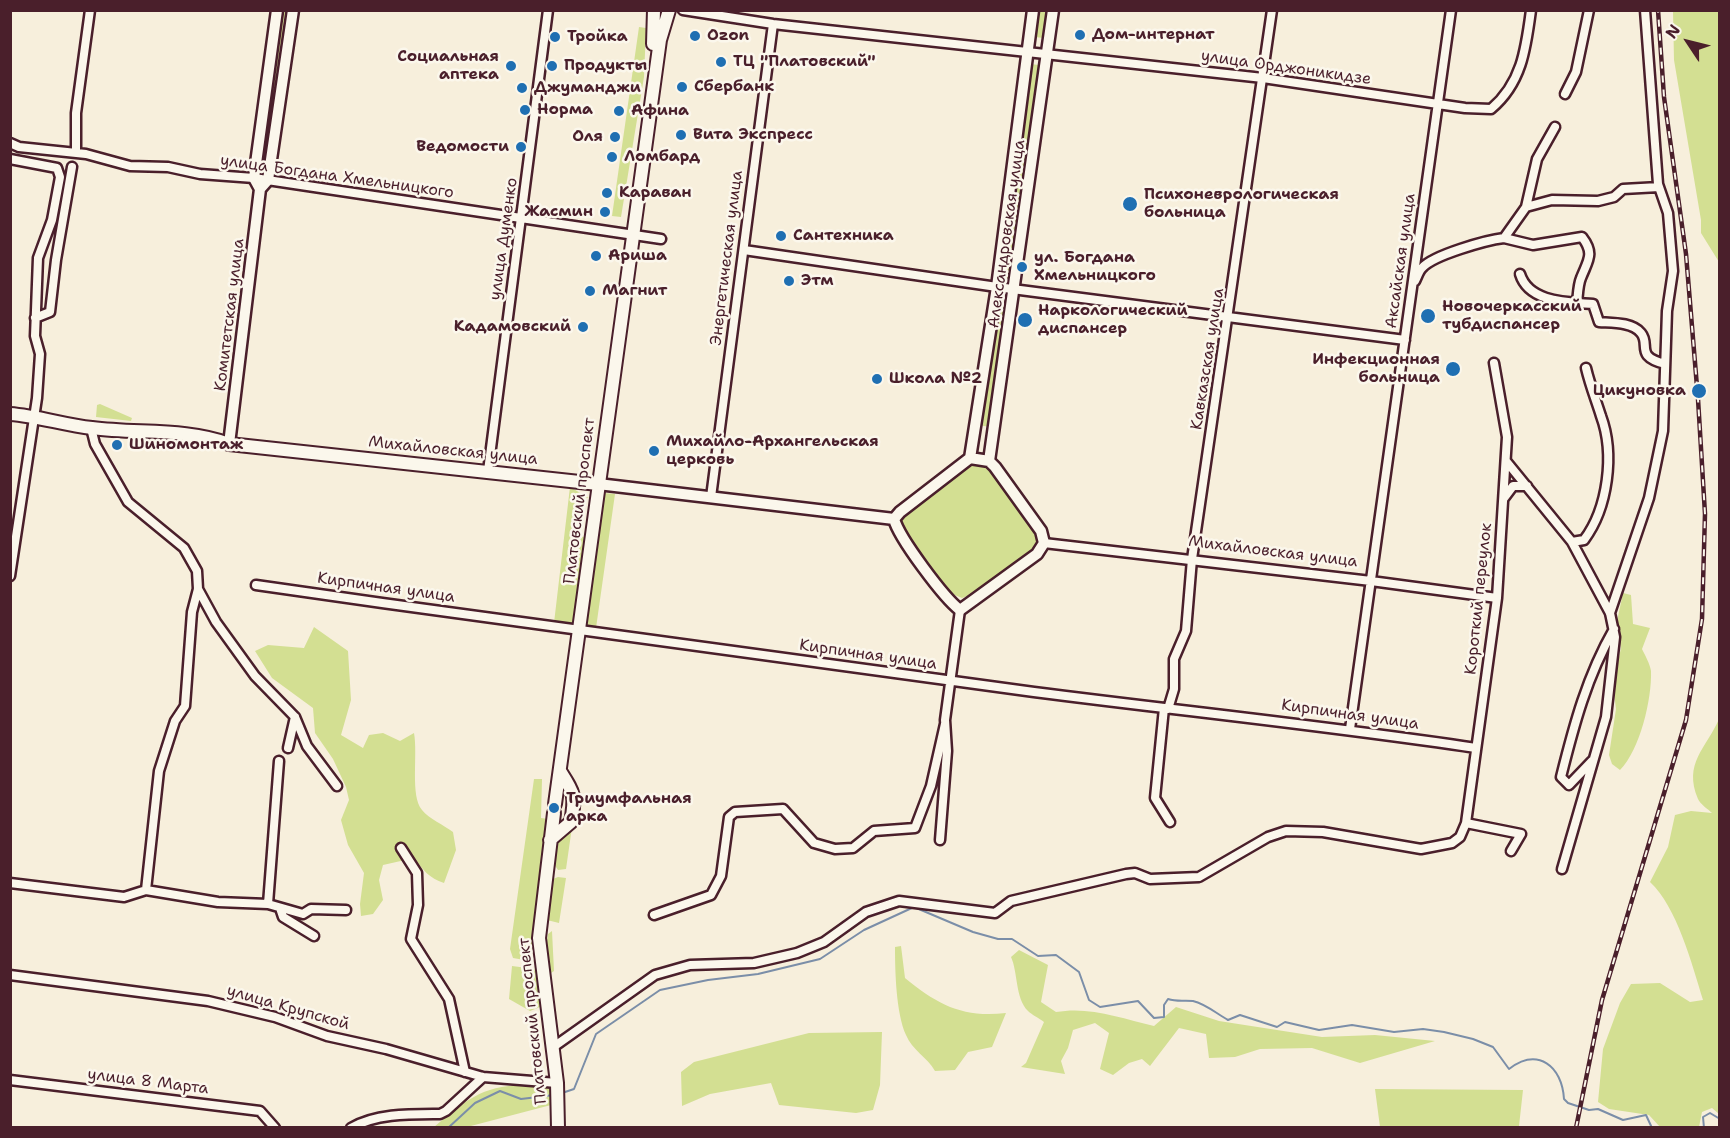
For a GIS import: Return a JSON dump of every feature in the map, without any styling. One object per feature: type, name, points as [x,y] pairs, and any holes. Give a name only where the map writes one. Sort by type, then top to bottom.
[{"type":"main road","name":"Платовский проспект","points":[[631,236],[630,219],[654,39],[654,10]]},
{"type":"main road","name":"Платовский проспект","points":[[558,1128],[557,1083],[538,938],[631,236],[660,40],[669,10]]},
{"type":"main road","name":"Михайловская улица","points":[[10,414],[34,415],[91,428],[204,435],[229,444],[598,484]]},
{"type":"main road","points":[[550,840],[571,822],[574,805],[572,788],[560,771]]},
{"type":"street","points":[[76,152],[76,114],[90,10]]},
{"type":"street","points":[[277,10],[254,178],[260,189],[268,180],[293,10]]},
{"type":"street","name":"улица Думенко","points":[[488,471],[548,10]]},
{"type":"street","name":"улица Орджоникидзе","points":[[683,10],[773,24],[1263,78],[1438,104],[1491,109],[1502,100],[1520,70],[1526,50],[1531,10]]},
{"type":"street","name":"Александровская улица","points":[[970,458],[997,287],[1033,10]]},
{"type":"street","name":"Александровская улица","points":[[989,461],[1053,10]]},
{"type":"street","name":"Кавказская улица","points":[[1170,822],[1155,798],[1166,709],[1174,689],[1174,659],[1186,631],[1192,559],[1230,315],[1272,10]]},
{"type":"street","name":"Аксайская улица","points":[[1350,729],[1451,10]]},
{"type":"street","points":[[1565,94],[1576,72],[1588,10]]},
{"type":"street","points":[[1610,613],[1649,498],[1663,431],[1667,311],[1673,271],[1668,213],[1659,187],[1646,10]]},
{"type":"street","name":"Энергетическая улица","points":[[711,497],[773,24]]},
{"type":"street","points":[[1504,238],[1526,207],[1537,159],[1555,127]]},
{"type":"street","name":"улица Богдана Хмельницкого","points":[[10,143],[19,147],[76,152],[130,166],[168,167],[200,174],[254,178],[661,239]]},
{"type":"street","points":[[10,159],[57,168],[60,172],[52,220],[38,258],[35,336],[40,354],[34,415],[10,576]]},
{"type":"street","points":[[35,318],[50,312],[56,260],[72,167]]},
{"type":"street","points":[[1526,207],[1552,200],[1598,201],[1614,197],[1623,189],[1659,187]]},
{"type":"street","name":"Комитетская улица","points":[[229,444],[260,189]]},
{"type":"street","points":[[1412,286],[1422,268],[1432,260],[1486,240],[1504,238],[1533,245],[1582,237],[1589,246],[1591,259],[1580,279],[1577,303]]},
{"type":"street","points":[[744,250],[997,287],[1230,315],[1405,340]]},
{"type":"street","points":[[1520,274],[1523,285],[1536,295],[1593,304],[1599,322],[1629,326],[1640,331],[1644,337],[1644,350],[1649,357],[1653,361],[1665,364]]},
{"type":"street","name":"Короткий переулок","points":[[552,1048],[655,975],[690,965],[754,963],[797,953],[824,942],[866,912],[899,901],[996,913],[1011,901],[1126,874],[1135,873],[1149,879],[1199,876],[1268,837],[1286,831],[1323,832],[1421,849],[1452,843],[1460,837],[1466,823],[1497,598],[1507,437],[1494,363]]},
{"type":"street","points":[[1572,542],[1584,540],[1604,498],[1609,448],[1602,416],[1593,400],[1586,368]]},
{"type":"street","points":[[91,428],[95,444],[128,502],[184,548],[197,571],[201,592],[216,622],[255,676],[295,717],[308,746],[337,786]]},
{"type":"street","points":[[654,915],[711,895],[721,876],[729,817],[735,812],[783,809],[814,843],[836,849],[853,848],[874,831],[915,828],[931,786],[945,724],[960,609],[908,545],[897,529],[894,519],[970,458],[989,461],[1041,531],[1044,543],[1037,554],[960,609]]},
{"type":"street","points":[[1506,461],[1572,542],[1610,613],[1614,629],[1606,717],[1563,869]]},
{"type":"street","name":"Михайловская улица","points":[[598,484],[894,519]]},
{"type":"street","points":[[1503,498],[1513,486],[1527,486]]},
{"type":"street","name":"Михайловская улица","points":[[1044,543],[1192,559],[1497,598]]},
{"type":"street","name":"Кирпичная улица","points":[[256,585],[580,632],[1166,709],[1350,729],[1476,748]]},
{"type":"street","points":[[146,890],[159,771],[176,721],[184,706],[192,612],[201,592]]},
{"type":"street","points":[[1594,758],[1569,785],[1561,777],[1574,723],[1595,662],[1614,629]]},
{"type":"street","points":[[288,748],[295,717]]},
{"type":"street","points":[[940,840],[947,751],[945,724]]},
{"type":"street","points":[[268,904],[279,761]]},
{"type":"street","points":[[1466,823],[1521,834],[1511,851]]},
{"type":"street","points":[[401,848],[417,873],[418,905],[411,939],[449,999],[465,1072]]},
{"type":"street","points":[[10,882],[124,897],[146,890],[218,902],[268,904],[303,914],[311,909],[346,910]]},
{"type":"street","points":[[280,908],[283,917],[314,936]]},
{"type":"street","name":"улица Крупской","points":[[10,975],[208,1001],[275,1017],[327,1036],[386,1049],[483,1077],[557,1083]]},
{"type":"street","points":[[351,1128],[360,1122],[394,1116],[440,1114],[483,1077]]},
{"type":"street","name":"улица 8 Марта","points":[[10,1080],[260,1111],[275,1128]]},
{"type":"green space","points":[[280,11],[289,11],[265,176],[257,175]]},
{"type":"green space","points":[[1037,11],[1048,11],[1045,38],[1033,37]]},
{"type":"green space","points":[[1673,11],[1719,11],[1719,262],[1701,233],[1701,220],[1674,60]]},
{"type":"green space","points":[[639,27],[646,28],[644,77],[621,217],[612,216]]},
{"type":"green space","points":[[1030,64],[1039,65],[1011,279],[1003,277]]},
{"type":"green space","points":[[998,304],[1007,305],[990,427],[978,425]]},
{"type":"green space","points":[[100,404],[132,418],[131,421],[96,417],[97,405]]},
{"type":"green space","points":[[973,463],[981,463],[991,469],[1036,532],[1037,541],[1031,551],[970,595],[962,598],[950,593],[903,529],[900,519],[905,511]]},
{"type":"green space","points":[[570,487],[589,498],[577,496],[572,535],[585,537],[573,625],[554,623]]},
{"type":"green space","points":[[604,493],[615,494],[596,628],[585,627]]},
{"type":"green space","points":[[1623,593],[1631,595],[1633,624],[1650,628],[1642,649],[1649,663],[1651,682],[1647,709],[1639,737],[1620,770],[1612,764],[1609,755],[1616,709],[1613,685],[1621,648],[1616,626]]},
{"type":"green space","points":[[314,627],[348,651],[351,700],[341,735],[363,748],[369,735],[383,733],[400,741],[414,733],[415,785],[418,804],[429,816],[453,832],[456,850],[444,883],[434,879],[414,858],[383,865],[379,880],[383,900],[373,914],[361,916],[360,904],[364,873],[348,845],[341,820],[349,800],[346,787],[333,759],[315,733],[313,708],[272,678],[255,651],[268,645],[304,648]]},
{"type":"green space","points":[[1719,719],[1719,1114],[1712,1108],[1702,1112],[1699,1127],[1660,1127],[1649,1115],[1609,1109],[1598,1102],[1603,1049],[1620,1003],[1631,984],[1660,983],[1690,1002],[1703,1000],[1689,953],[1676,921],[1660,893],[1650,882],[1668,847],[1675,815],[1691,811],[1712,813],[1698,799],[1693,776],[1698,757]]},
{"type":"green space","points":[[534,779],[542,779],[541,818],[548,819],[530,961],[513,958],[510,949]]},
{"type":"green space","points":[[572,827],[566,869],[558,870],[554,864],[556,841]]},
{"type":"green space","points":[[566,878],[559,923],[547,920],[553,879]]},
{"type":"green space","points":[[552,931],[554,971],[551,973],[547,970],[545,956],[548,934]]},
{"type":"green space","points":[[901,946],[905,978],[929,996],[952,1008],[964,1011],[1006,1013],[992,1047],[968,1052],[955,1070],[935,1071],[912,1045],[906,1035],[900,1015],[895,947]]},
{"type":"green space","points":[[1019,950],[1048,965],[1041,1002],[1056,1012],[1093,1012],[1154,1026],[1176,1007],[1219,1021],[1322,1037],[1375,1035],[1435,1041],[1360,1063],[1312,1048],[1260,1049],[1235,1057],[1209,1058],[1206,1034],[1179,1028],[1150,1066],[1142,1059],[1129,1063],[1113,1075],[1100,1069],[1109,1033],[1095,1023],[1073,1030],[1068,1048],[1061,1061],[1065,1074],[1021,1067],[1026,1063],[1044,1022],[1028,1011],[1021,999],[1011,957]]},
{"type":"green space","points":[[512,966],[535,969],[540,1007],[530,1011],[509,999]]},
{"type":"green space","points":[[882,1032],[880,1085],[873,1110],[856,1113],[779,1105],[771,1083],[710,1094],[682,1106],[681,1072],[694,1062],[809,1033]]},
{"type":"green space","points":[[523,1085],[550,1087],[551,1105],[467,1127],[434,1127],[474,1097],[496,1088]]},
{"type":"green space","points":[[1375,1089],[1523,1090],[1519,1126],[1380,1127]]},
{"type":"waterway","points":[[562,1093],[574,1089],[596,1034],[660,990],[708,980],[758,974],[820,959],[864,930],[914,907],[973,932],[998,939],[1012,939],[1038,956],[1056,955],[1079,972],[1089,1000],[1100,1007],[1138,1001],[1154,1018],[1164,1017],[1164,1005],[1168,999],[1198,1002],[1228,1020],[1240,1015],[1277,1027],[1285,1022],[1319,1030],[1352,1025],[1394,1032],[1423,1029],[1444,1032],[1493,1047],[1509,1069],[1530,1060],[1547,1063],[1559,1077],[1564,1099],[1568,1103],[1589,1110],[1598,1109],[1623,1120],[1646,1115],[1652,1128]]},
{"type":"waterway","points":[[448,1128],[475,1103],[500,1091],[521,1099],[554,1095]]},
{"type":"waterway","points":[[1704,1128],[1703,1117],[1710,1113],[1720,1119]]},
{"type":"railway","points":[[1576,1128],[1602,1000],[1686,720],[1702,619],[1705,514],[1698,399],[1686,254],[1664,97],[1658,10]]},
{"type":"place","name":"Дом-интернат","points":[[1080,35]]},
{"type":"place","name":"Ozon","points":[[695,36]]},
{"type":"place","name":"Тройка","points":[[555,37]]},
{"type":"place","name":"ТЦ \"Платовский\"","points":[[721,62]]},
{"type":"place","name":"Социальная аптека","points":[[511,66]]},
{"type":"place","name":"Продукты","points":[[552,66]]},
{"type":"place","name":"Сбербанк","points":[[682,87]]},
{"type":"place","name":"Джуманджи","points":[[522,88]]},
{"type":"place","name":"Норма","points":[[525,110]]},
{"type":"place","name":"Афина","points":[[619,111]]},
{"type":"place","name":"Вита Экспресс","points":[[681,135]]},
{"type":"place","name":"Оля","points":[[615,137]]},
{"type":"place","name":"Ведомости","points":[[521,147]]},
{"type":"place","name":"Ломбард","points":[[612,157]]},
{"type":"place","name":"Караван","points":[[607,193]]},
{"type":"place","name":"Психоневрологическая больница","points":[[1130,204]]},
{"type":"place","name":"Жасмин","points":[[605,212]]},
{"type":"place","name":"Сантехника","points":[[781,236]]},
{"type":"place","name":"Ариша","points":[[596,256]]},
{"type":"place","name":"ул. Богдана Хмельницкого","points":[[1022,267]]},
{"type":"place","name":"Этм","points":[[789,281]]},
{"type":"place","name":"Магнит","points":[[590,291]]},
{"type":"place","name":"Новочеркасский тубдиспансер","points":[[1428,316]]},
{"type":"place","name":"Наркологический диспансер","points":[[1025,320]]},
{"type":"place","name":"Кадамовский","points":[[583,327]]},
{"type":"place","name":"Инфекционная больница","points":[[1453,369]]},
{"type":"place","name":"Школа №2","points":[[877,379]]},
{"type":"place","name":"Цикуновка","points":[[1699,391]]},
{"type":"place","name":"Шиномонтаж","points":[[117,445]]},
{"type":"place","name":"Михайло-Архангельская церковь","points":[[654,451]]},
{"type":"place","name":"Триумфальная арка","points":[[554,808]]}]
